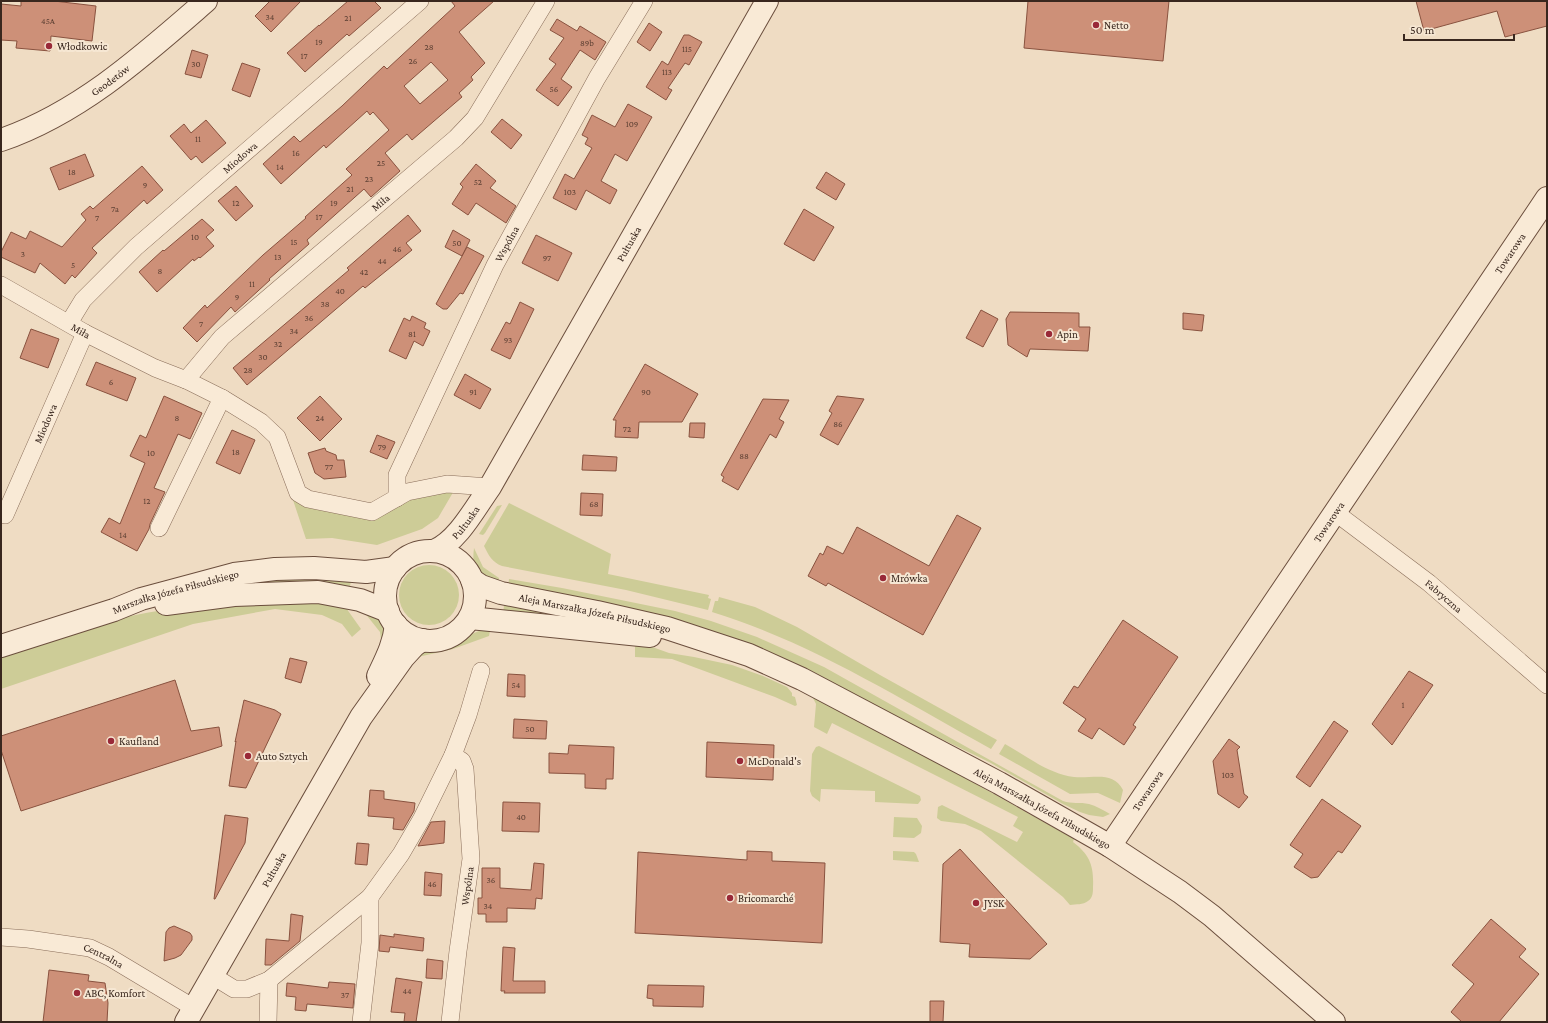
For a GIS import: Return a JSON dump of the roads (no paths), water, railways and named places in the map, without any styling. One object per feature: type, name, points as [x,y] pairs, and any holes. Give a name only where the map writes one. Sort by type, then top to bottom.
[{"type":"main road","name":"Geodetów","points":[[1,140],[18,134],[63,111],[114,78],[206,1]]},
{"type":"main road","name":"Pułtuska","points":[[434,551],[447,545],[456,535],[490,487],[767,1]]},
{"type":"main road","name":"Towarowa","points":[[1110,846],[1547,198]]},
{"type":"main road","name":"Pułtuska","points":[[468,573],[464,554],[490,487]]},
{"type":"main road","points":[[434,551],[451,556],[468,573],[475,599],[470,618],[453,635],[438,640],[422,640],[408,635],[392,618],[386,604],[386,589],[388,581],[395,568],[401,562],[412,555],[434,551]]},
{"type":"main road","name":"Marszałka Józefa Piłsudskiego","points":[[114,610],[141,599],[234,574],[275,569],[314,568],[366,572],[395,568]]},
{"type":"main road","name":"Aleja Marszałka Józefa Piłsudskiego","points":[[468,573],[481,586],[501,593],[667,628],[749,655],[802,678],[985,776],[1110,846],[1180,892],[1212,916],[1334,1022]]},
{"type":"main road","name":"Marszałka Józefa Piłsudskiego","points":[[114,610],[234,595],[318,592],[360,600],[392,618]]},
{"type":"main road","points":[[1,646],[114,610]]},
{"type":"main road","name":"Pułtuska","points":[[361,717],[390,651],[394,638],[392,618]]},
{"type":"main road","name":"Aleja Marszałka Józefa Piłsudskiego","points":[[470,618],[719,645]]},
{"type":"main road","name":"Pułtuska","points":[[190,1015],[361,717],[403,658],[422,640]]},
{"type":"street","name":"Miodowa","points":[[69,324],[83,300],[136,247],[224,173],[420,1]]},
{"type":"street","name":"Miła","points":[[186,380],[222,337],[456,138],[475,118],[546,1]]},
{"type":"street","name":"Wspólna","points":[[397,498],[396,474],[495,265],[594,85],[644,1]]},
{"type":"street","name":"Miła","points":[[1,285],[84,333],[155,368],[186,380],[222,398],[261,422],[277,437],[298,493],[308,499],[372,512],[407,492],[447,484],[490,487]]},
{"type":"street","name":"Miodowa","points":[[5,515],[84,333]]},
{"type":"street","points":[[159,528],[222,398]]},
{"type":"street","name":"Fabryczna","points":[[1336,513],[1429,583],[1547,685]]},
{"type":"street","points":[[213,976],[234,989],[247,989],[269,980],[370,897],[401,854],[422,818],[453,755],[468,715],[481,671]]},
{"type":"street","name":"Wspólna","points":[[450,1022],[471,859],[465,769],[462,761],[453,755]]},
{"type":"street","points":[[360,1022],[370,943],[370,897]]},
{"type":"street","name":"Centralna","points":[[1,936],[90,948],[109,957],[190,1015]]},
{"type":"street","points":[[268,1022],[269,980]]},
{"type":"place","name":"Netto","points":[[1096,25]]},
{"type":"place","name":"Włodkowic","points":[[49,46]]},
{"type":"place","name":"Apin","points":[[1049,334]]},
{"type":"place","name":"Mrówka","points":[[883,578]]},
{"type":"place","name":"Kaufland","points":[[111,741]]},
{"type":"place","name":"Auto Sztych","points":[[248,756]]},
{"type":"place","name":"McDonald's","points":[[740,761]]},
{"type":"place","name":"Bricomarché","points":[[730,898]]},
{"type":"place","name":"JYSK","points":[[976,903]]},
{"type":"place","name":"ABC, Komfort","points":[[77,993]]}]
